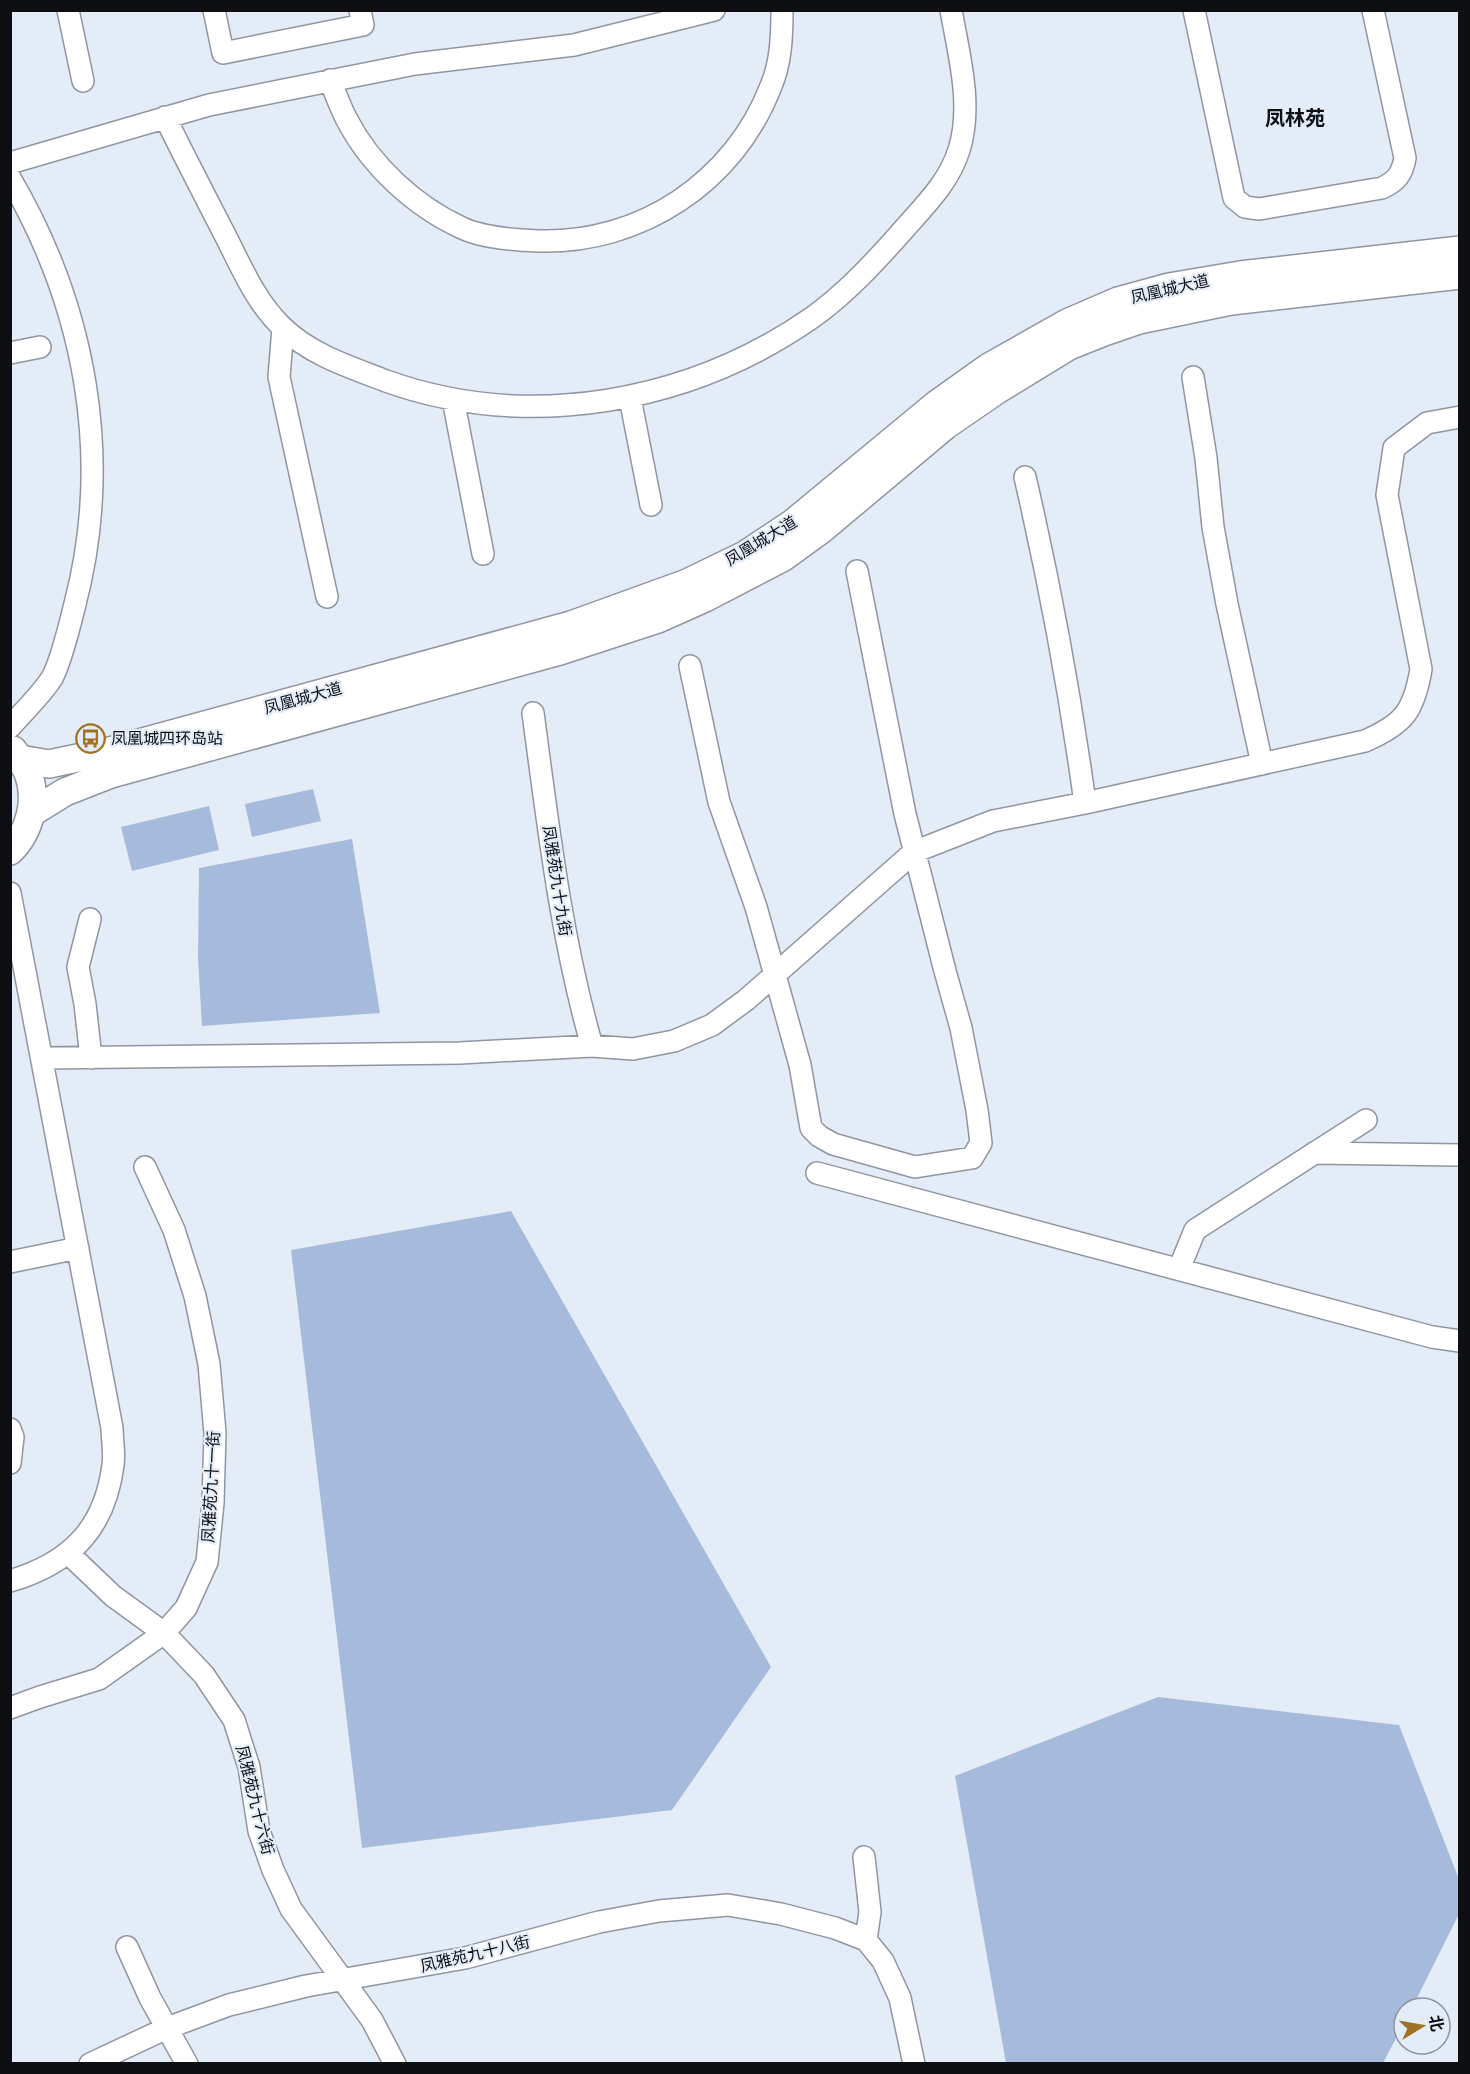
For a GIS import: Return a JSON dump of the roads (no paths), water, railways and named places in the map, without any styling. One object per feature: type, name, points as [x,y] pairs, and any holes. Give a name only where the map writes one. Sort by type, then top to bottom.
[{"type":"main road","name":"凤凰城大道","points":[[15,753],[49,764],[106,752],[542,634],[687,583],[744,555],[794,523],[937,404],[989,367],[1067,323],[1118,302],[1169,286],[1240,275],[1460,250]]},
{"type":"main road","name":"凤凰城大道","points":[[31,813],[64,792],[111,774],[560,651],[638,627],[705,598],[782,558],[822,529],[946,425],[997,390],[1069,346],[1104,332],[1139,320],[1231,301],[1460,275]]},
{"type":"main road","points":[[10,852],[26,830],[33,798],[32,784],[27,771],[15,753]]},
{"type":"street","points":[[68,10],[83,81]]},
{"type":"street","points":[[214,10],[223,53],[363,25],[360,10]]},
{"type":"street","points":[[10,163],[209,105],[415,64],[574,45],[714,10]]},
{"type":"street","points":[[330,80],[346,118],[369,153],[396,184],[428,209],[464,230],[510,240],[558,241],[605,234],[649,218],[690,194],[726,163],[753,126],[772,84],[782,40],[782,10]]},
{"type":"street","points":[[165,117],[256,296],[283,328],[316,353],[403,387],[453,399],[524,406],[571,406],[630,398],[695,380],[757,352],[814,316],[866,272],[940,189],[959,150],[966,108],[951,10]]},
{"type":"street","points":[[1194,10],[1234,198],[1245,207],[1259,209],[1382,188],[1394,182],[1402,171],[1405,158],[1373,10]]},
{"type":"street","points":[[10,178],[48,251],[65,296],[78,343],[87,391],[92,478],[88,537],[80,584],[68,631],[52,677],[10,727]]},
{"type":"street","points":[[283,328],[279,377],[327,597]]},
{"type":"street","points":[[10,353],[40,347]]},
{"type":"street","points":[[1193,377],[1206,458],[1213,527],[1262,764]]},
{"type":"street","points":[[630,398],[651,505]]},
{"type":"street","points":[[453,399],[483,554]]},
{"type":"street","points":[[42,1058],[460,1053],[592,1046],[633,1049],[674,1041],[712,1025],[746,1000],[914,852],[993,821],[1365,741],[1388,731],[1406,715],[1417,693],[1422,669],[1387,495],[1394,448],[1427,423],[1460,417]]},
{"type":"street","points":[[1025,477],[1059,639],[1085,803]]},
{"type":"street","points":[[690,666],[719,802],[756,907],[800,1065],[811,1128],[819,1136],[843,1147],[915,1167],[972,1158],[981,1143],[961,1028],[914,852],[879,690],[857,571]]},
{"type":"street","name":"凤雅苑九十九街","points":[[533,713],[562,918],[577,994],[592,1046]]},
{"type":"street","points":[[10,892],[112,1428],[114,1462],[107,1496],[92,1527],[69,1554],[30,1575],[10,1581]]},
{"type":"street","points":[[90,919],[78,967],[86,1004],[91,1058]]},
{"type":"street","points":[[1179,1269],[1195,1230],[1365,1120]]},
{"type":"street","points":[[1314,1153],[1460,1155]]},
{"type":"street","name":"凤雅苑九十一街","points":[[10,1708],[99,1679],[164,1633],[186,1608],[207,1562],[213,1503],[215,1433],[209,1364],[195,1296],[174,1230],[145,1167]]},
{"type":"street","points":[[817,1173],[1432,1337],[1460,1341]]},
{"type":"street","points":[[10,1262],[78,1248]]},
{"type":"street","points":[[10,1430],[13,1437],[10,1464]]},
{"type":"street","name":"凤雅苑九十六街","points":[[69,1554],[113,1596],[164,1633],[204,1675],[234,1720],[249,1767],[259,1831],[273,1870],[291,1909],[372,2020],[395,2064]]},
{"type":"street","points":[[864,1857],[870,1912],[866,1940],[883,1961],[900,1998],[914,2064]]},
{"type":"street","name":"凤雅苑九十八街","points":[[90,2064],[167,2028],[230,2005],[306,1986],[465,1958],[609,1921],[659,1911],[728,1905],[792,1917],[835,1928],[866,1940]]},
{"type":"street","points":[[127,1947],[150,1998],[187,2064]]},
{"type":"place","name":"凤凰城四环岛站","points":[[90,738]]},
{"type":"district","name":"凤林苑","points":[[1295,118]]}]
